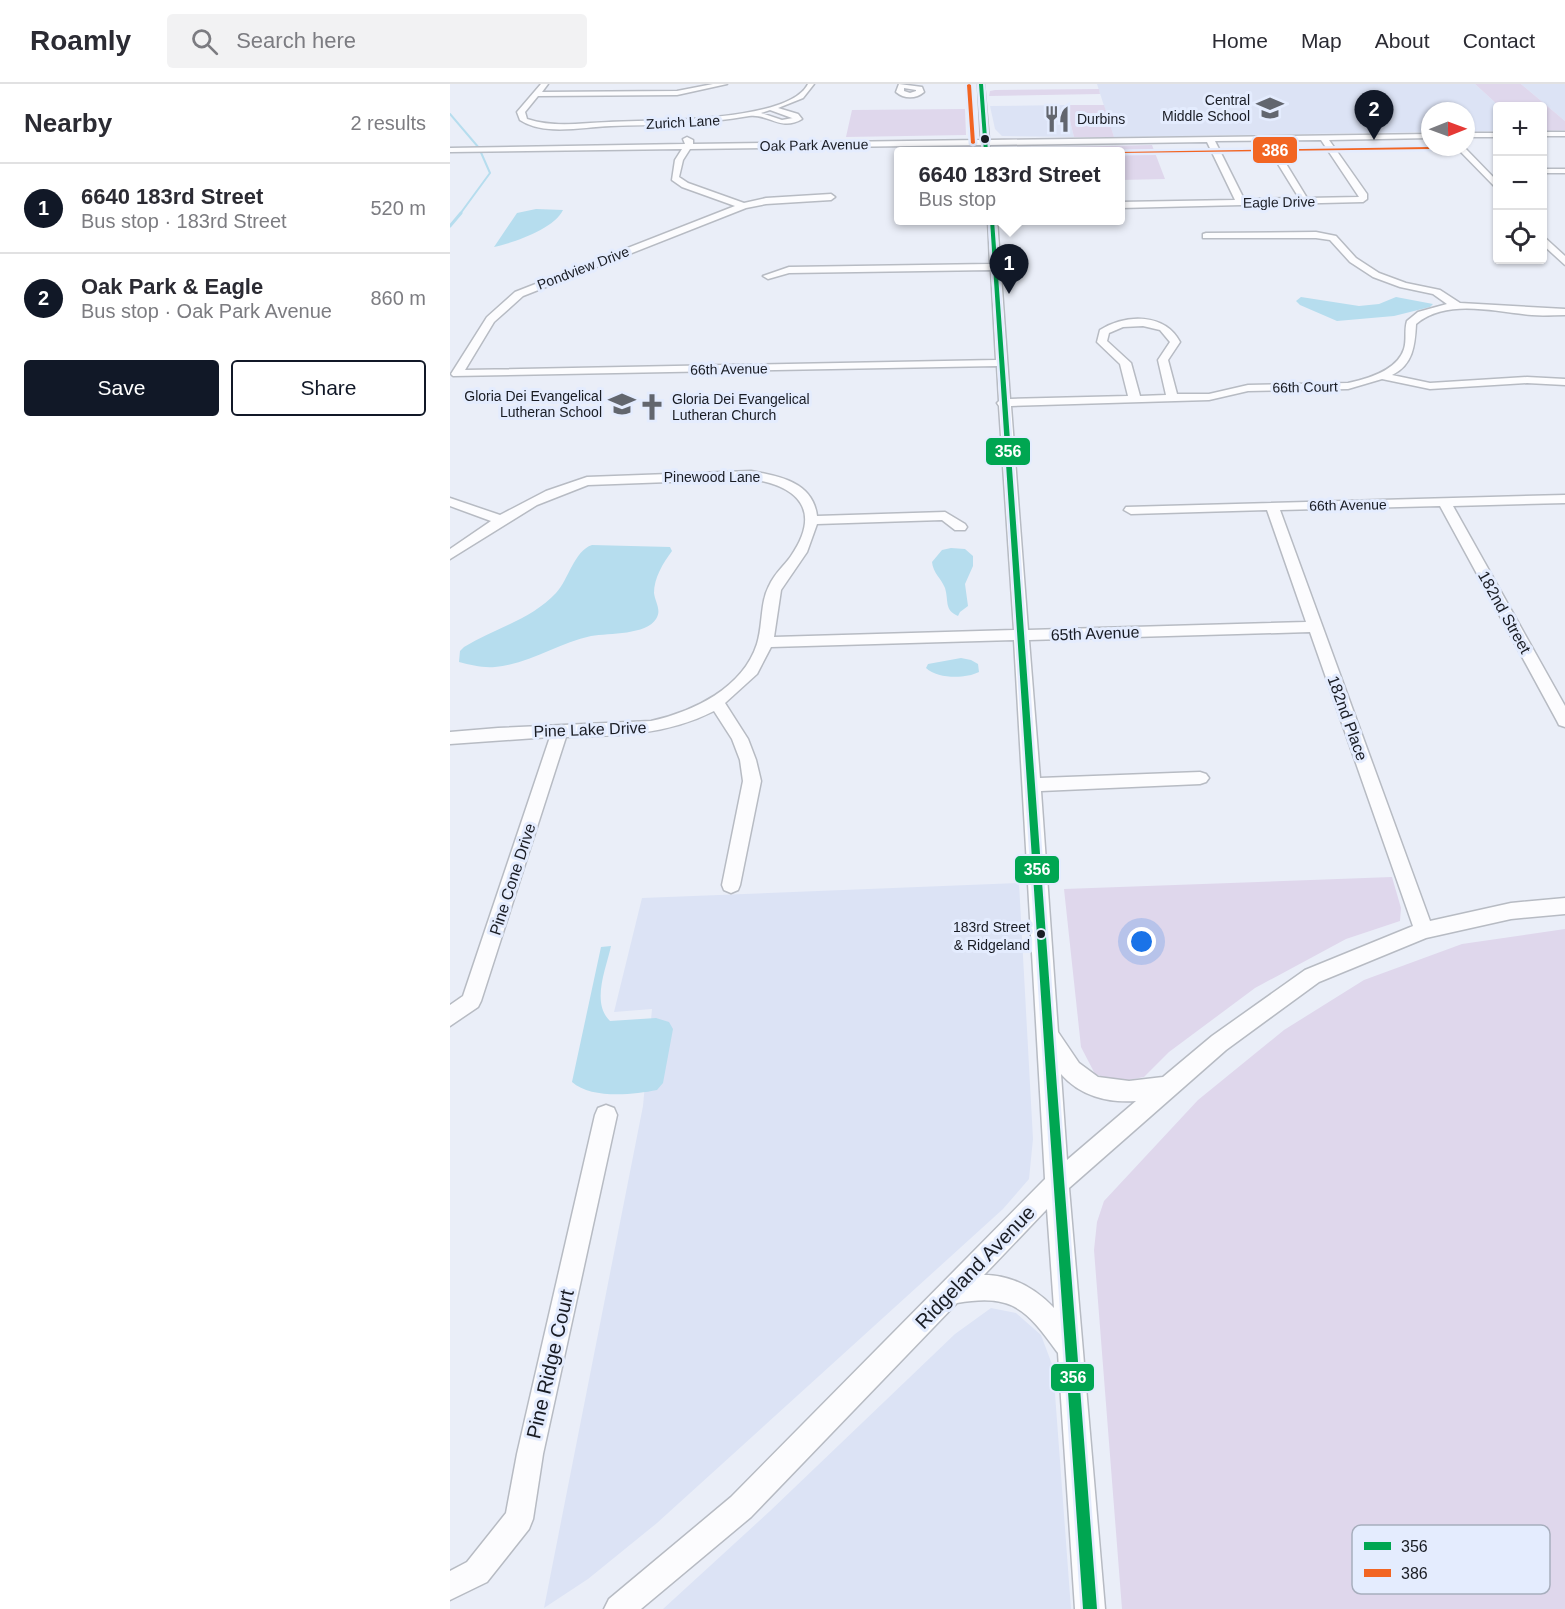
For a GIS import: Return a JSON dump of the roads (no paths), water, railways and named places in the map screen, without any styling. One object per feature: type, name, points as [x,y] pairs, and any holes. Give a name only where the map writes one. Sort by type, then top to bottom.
[{"type":"street","points":[[536,94],[544,84]]},
{"type":"street","points":[[536,94],[677,93],[724,84]]},
{"type":"street","name":"Zurich Lane","points":[[536,94],[520,115],[528,121],[544,125],[694,123],[721,121],[771,108],[804,95],[811,84]]},
{"type":"street","points":[[981,84],[985,147]]},
{"type":"street","points":[[754,113],[782,122],[792,122],[798,118],[771,108]]},
{"type":"street","points":[[694,123],[686,140],[690,142],[677,166],[675,178],[685,185],[743,206]]},
{"type":"street","points":[[1547,134],[1565,134]]},
{"type":"street","points":[[1475,135],[1493,135]]},
{"type":"street","name":"Oak Park Avenue","points":[[450,150],[687,146],[985,147],[1210,139],[1421,136]]},
{"type":"street","name":"Eagle Drive","points":[[1125,204],[1355,200],[1365,197],[1323,137]]},
{"type":"street","points":[[1210,139],[1241,203]]},
{"type":"street","points":[[1468,156],[1493,180]]},
{"type":"street","points":[[1282,164],[1305,201]]},
{"type":"street","points":[[1482,172],[1493,171]]},
{"type":"street","points":[[1547,171],[1565,171]]},
{"type":"street","points":[[1547,180],[1565,180]]},
{"type":"street","name":"Pondview Drive","points":[[457,374],[494,313],[503,303],[535,287],[743,206],[766,201],[831,197]]},
{"type":"street","points":[[992,225],[1003,403],[1032,785],[1057,1183],[1090,1609]]},
{"type":"street","points":[[1206,236],[1316,235],[1333,238],[1353,260],[1376,275],[1403,285],[1436,292],[1457,306]]},
{"type":"street","points":[[1547,243],[1565,262]]},
{"type":"street","points":[[1553,249],[1565,249]]},
{"type":"street","points":[[768,276],[789,270],[994,267]]},
{"type":"street","name":"66th Court","points":[[1003,403],[1209,397],[1248,388],[1348,386],[1367,382],[1383,375],[1405,358],[1410,348],[1411,323],[1422,314],[1457,306],[1565,312]]},
{"type":"street","points":[[1135,399],[1125,363],[1102,342],[1104,332],[1110,327],[1121,324],[1157,326],[1173,336],[1175,342],[1163,360],[1172,398]]},
{"type":"street","name":"66th Avenue","points":[[457,374],[1001,363]]},
{"type":"street","points":[[1383,375],[1430,386],[1527,380],[1565,382]]},
{"type":"street","name":"Pinewood Lane","points":[[450,555],[501,520],[542,496],[564,486],[587,481],[741,475],[773,478],[797,489],[810,505],[811,520]]},
{"type":"street","name":"66th Avenue","points":[[1131,510],[1565,499]]},
{"type":"street","points":[[450,502],[501,520]]},
{"type":"street","name":"182nd Street","points":[[1445,503],[1565,721]]},
{"type":"street","name":"182nd Place","points":[[1272,506],[1424,930]]},
{"type":"street","points":[[766,642],[775,586],[801,551],[811,520],[945,516],[960,527]]},
{"type":"street","name":"65th Avenue","points":[[766,642],[1316,627]]},
{"type":"street","name":"Pine Lake Drive","points":[[450,738],[481,733],[630,730],[656,726],[690,716],[716,703],[744,680],[758,661],[766,642]]},
{"type":"street","points":[[716,703],[727,714],[739,737],[751,770],[752,781],[731,885]]},
{"type":"street","name":"Pine Cone Drive","points":[[450,1017],[471,1001],[560,731]]},
{"type":"street","points":[[1032,785],[1200,778]]},
{"type":"street","name":"Ridgeland Avenue","points":[[619,1609],[741,1507],[1057,1183],[1218,1043],[1312,976],[1424,930],[1511,911],[1565,906]]},
{"type":"street","points":[[1047,1035],[1072,1070],[1089,1085],[1123,1093],[1168,1087]]},
{"type":"street","name":"Pine Ridge Court","points":[[450,1586],[477,1572],[519,1519],[530,1454],[606,1114]]},
{"type":"street","points":[[950,1292],[990,1287],[1016,1292],[1048,1317],[1070,1349]]},
{"type":"waterway","points":[[450,114],[479,148],[490,173],[460,214]]},
{"type":"waterway","points":[[450,226],[461,213]]},
{"type":"place","name":"Central Middle School","points":[[1270,108]]},
{"type":"place","name":"Durbins","points":[[1057,119]]},
{"type":"place","name":"Oak Park & Eagle","points":[[1374,140]]},
{"type":"place","name":"6640 183rd Street","points":[[1009,294]]},
{"type":"place","name":"Gloria Dei Evangelical Lutheran School","points":[[622,404]]},
{"type":"place","name":"Gloria Dei Evangelical Lutheran Church","points":[[652,407]]},
{"type":"place","name":"183rd Street & Ridgeland","points":[[1041,934]]}]
